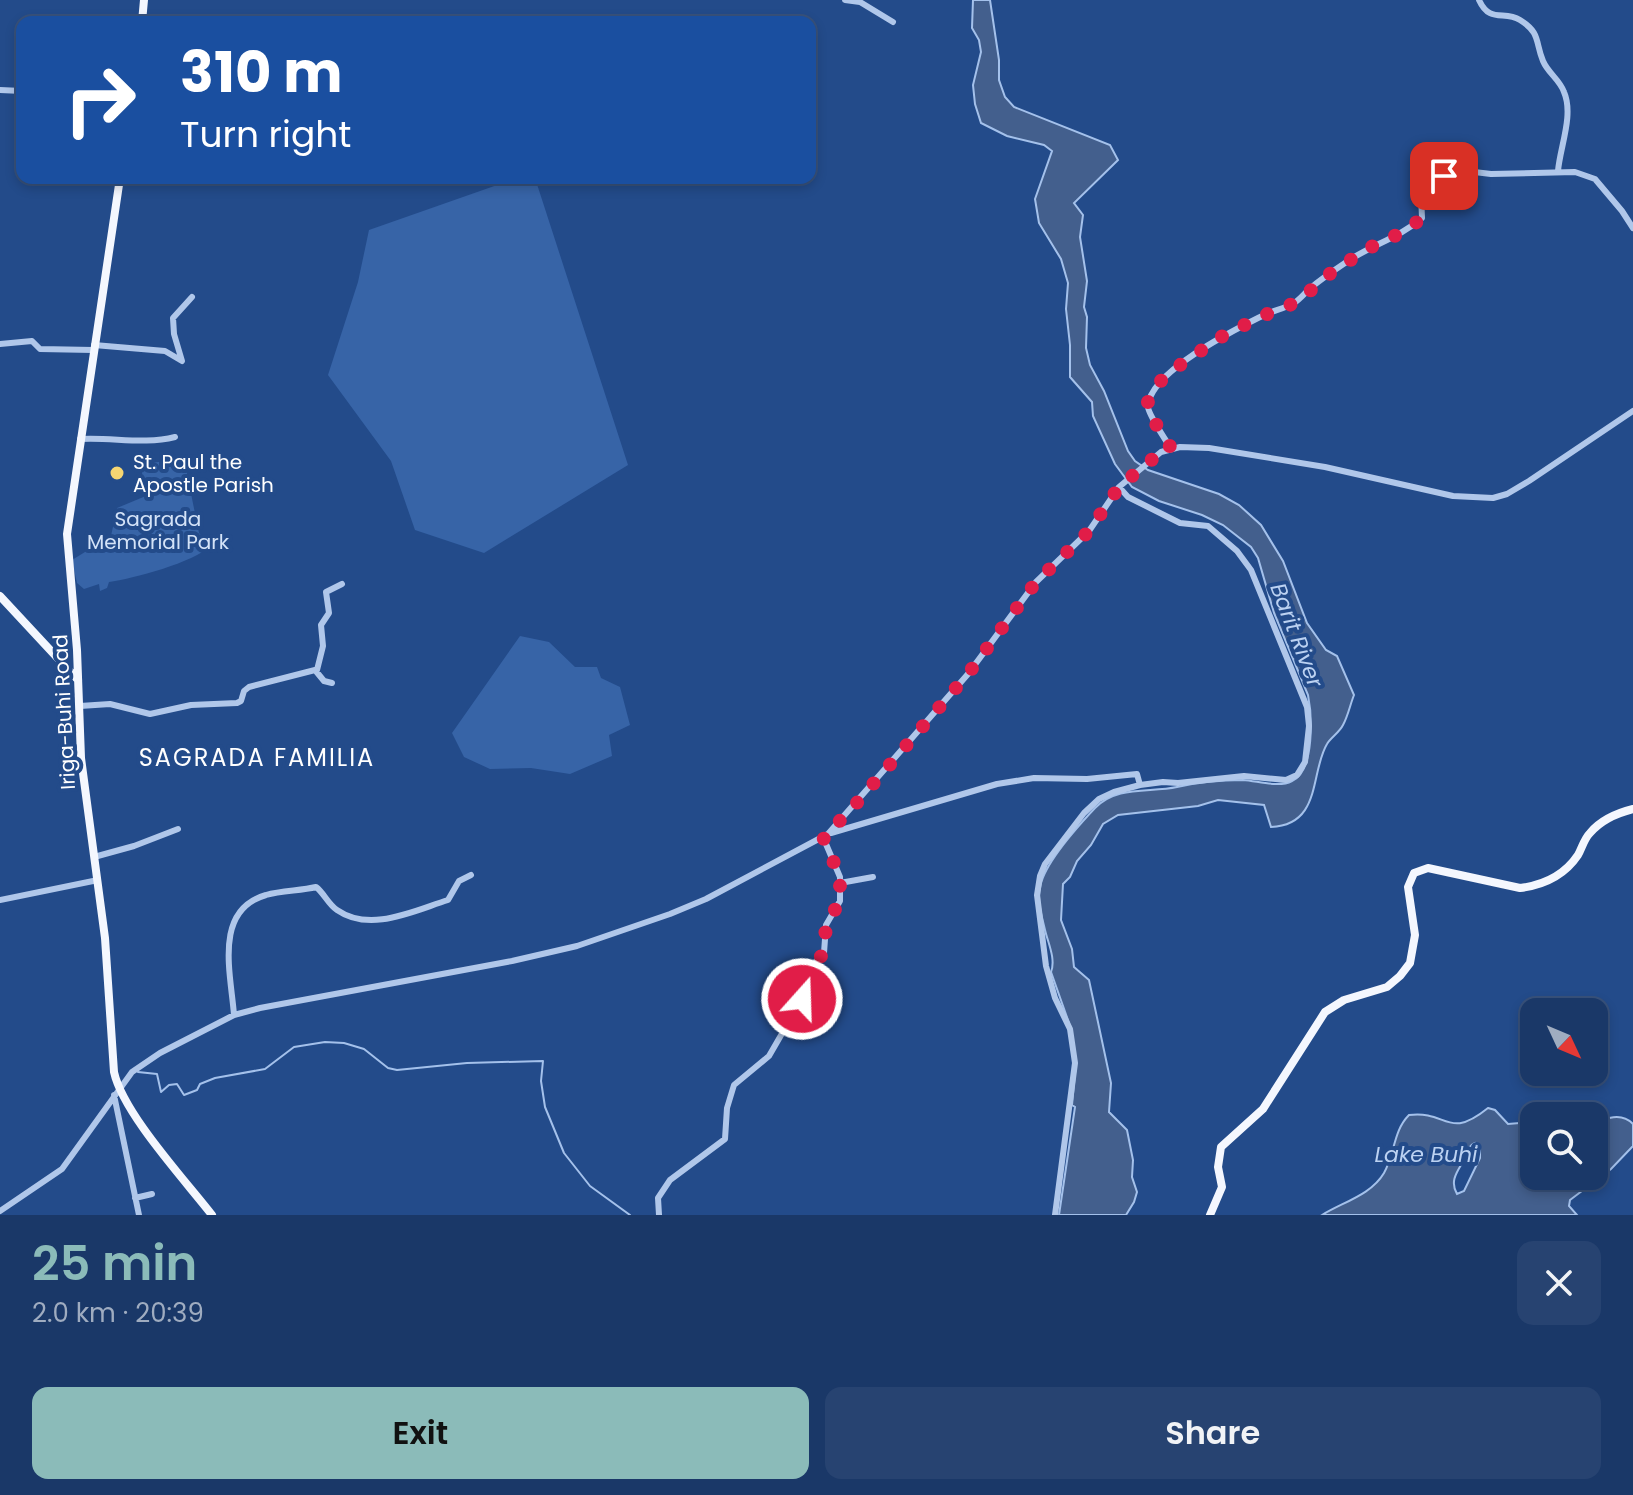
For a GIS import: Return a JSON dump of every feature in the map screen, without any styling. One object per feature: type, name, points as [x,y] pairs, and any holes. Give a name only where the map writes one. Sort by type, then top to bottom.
[{"type":"main road","name":"Iriga-Buhi Road","points":[[119,184],[67,534],[81,758],[98,880],[116,1093],[212,1215]]},
{"type":"main road","points":[[0,596],[78,681]]},
{"type":"main road","points":[[1210,1215],[1222,1187],[1218,1167],[1221,1147],[1263,1109],[1325,1012],[1344,1000],[1387,987],[1410,963],[1415,935],[1408,887],[1414,873],[1428,868],[1520,888],[1548,883],[1577,857],[1588,835],[1597,827],[1621,812],[1633,809]]},
{"type":"street","points":[[845,0],[860,2],[893,22]]},
{"type":"street","points":[[1479,0],[1484,10],[1497,16],[1516,17],[1534,30],[1546,68],[1564,91],[1568,106],[1558,171]]},
{"type":"street","points":[[1171,448],[1149,413],[1147,404],[1154,389],[1184,360],[1260,317],[1297,302],[1309,289],[1351,259],[1405,231],[1422,218],[1421,194],[1444,176],[1466,171],[1491,174],[1575,172],[1595,179],[1633,228]]},
{"type":"street","points":[[0,344],[32,341],[40,349],[94,347],[165,351],[182,361],[173,318],[192,297]]},
{"type":"street","points":[[826,835],[968,674],[1036,582],[1089,531],[1119,487],[1161,452],[1171,448],[1209,448],[1291,461],[1453,496],[1493,498],[1529,481],[1633,411]]},
{"type":"street","points":[[80,439],[113,437],[153,442],[175,437]]},
{"type":"street","points":[[1055,1215],[1074,1053],[1070,1029],[1055,998],[1046,966],[1037,895],[1040,876],[1054,850],[1099,799],[1140,785],[1244,776],[1279,781],[1292,779],[1305,762],[1309,726],[1307,707],[1263,594],[1244,559],[1208,526],[1180,523],[1128,497],[1119,487]]},
{"type":"street","points":[[332,683],[324,681],[317,670],[323,646],[321,625],[329,613],[326,592],[342,584]]},
{"type":"street","points":[[80,706],[110,704],[150,714],[191,705],[221,706],[241,701],[249,687],[317,670]]},
{"type":"street","points":[[0,1211],[62,1169],[132,1072],[148,1060],[234,1015],[577,946],[706,899],[826,835],[928,802],[1010,782],[1063,777],[1094,779],[1137,774],[1140,785]]},
{"type":"street","points":[[94,857],[178,829]]},
{"type":"street","points":[[659,1215],[658,1198],[670,1180],[724,1141],[727,1108],[734,1085],[768,1058],[802,999],[801,978],[825,950],[826,925],[839,906],[840,883],[826,835]]},
{"type":"street","points":[[234,1015],[228,946],[230,931],[239,913],[254,900],[269,894],[316,887],[333,908],[356,921],[392,918],[448,900],[459,881],[471,875]]},
{"type":"street","points":[[840,883],[873,877]]},
{"type":"street","points":[[0,900],[98,880]]},
{"type":"street","points":[[116,1093],[139,1215]]},
{"type":"street","points":[[135,1198],[152,1194]]},
{"type":"green space","points":[[500,184],[537,184],[628,465],[484,553],[415,530],[391,461],[328,375],[358,282],[369,230]]},
{"type":"green space","name":"Sagrada Memorial Park","points":[[184,459],[199,533],[210,546],[178,564],[109,582],[107,588],[100,591],[99,584],[84,589],[77,583],[72,560],[111,536],[117,508],[153,493],[143,481],[141,464]]},
{"type":"green space","points":[[520,636],[549,642],[575,667],[597,667],[601,678],[620,687],[630,725],[609,735],[612,756],[570,774],[531,768],[490,769],[464,757],[452,733]]},
{"type":"water","name":"Barit River","points":[[973,0],[990,0],[999,80],[1005,97],[1014,107],[1110,145],[1118,160],[1074,203],[1083,215],[1080,237],[1087,281],[1084,307],[1087,317],[1086,348],[1090,365],[1128,451],[1135,461],[1148,470],[1219,494],[1239,505],[1261,525],[1283,561],[1307,623],[1326,650],[1337,656],[1354,695],[1343,725],[1327,744],[1312,795],[1299,817],[1287,824],[1271,827],[1264,805],[1218,800],[1198,806],[1118,815],[1103,824],[1063,884],[1061,920],[1072,949],[1074,967],[1089,980],[1111,1083],[1109,1112],[1127,1130],[1133,1160],[1132,1177],[1137,1192],[1126,1215],[1059,1215],[1075,1107],[1072,1105],[1076,1063],[1069,1023],[1051,972],[1052,956],[1039,904],[1043,878],[1071,834],[1095,808],[1113,796],[1218,781],[1275,784],[1292,781],[1305,766],[1308,755],[1311,728],[1308,695],[1274,613],[1258,558],[1251,547],[1223,525],[1159,501],[1132,487],[1115,464],[1093,416],[1092,402],[1070,377],[1066,309],[1068,283],[1061,259],[1039,223],[1035,199],[1052,151],[1044,145],[1007,136],[981,123],[973,85],[981,52],[972,28]]},
{"type":"water","name":"Lake Buhi","points":[[1488,1108],[1495,1110],[1508,1124],[1520,1123],[1520,1190],[1583,1190],[1570,1200],[1569,1206],[1577,1215],[1322,1215],[1364,1193],[1378,1181],[1388,1166],[1400,1128],[1409,1115],[1464,1122]],"holes":[[[1475,1143],[1480,1150],[1480,1158],[1464,1191],[1457,1194],[1454,1180],[1457,1171],[1468,1149]]]},
{"type":"water","name":"Lake Buhi","points":[[1624,1118],[1633,1124],[1633,1146],[1608,1171],[1608,1119]]},
{"type":"waterway","points":[[138,1072],[157,1074],[161,1092],[169,1085],[177,1084],[184,1095],[215,1078],[265,1069],[294,1047],[325,1042],[364,1049],[388,1068],[397,1070],[467,1063],[543,1061],[541,1081],[545,1107],[564,1153],[590,1186],[630,1215]]},
{"type":"place","name":"St. Paul the Apostle Parish","points":[[117,473]]},
{"type":"district","name":"SAGRADA FAMILIA","points":[[257,758]]},
{"type":"route","points":[[802,999],[801,978],[824,953],[826,925],[840,901],[840,877],[823,837],[849,812],[968,674],[1036,582],[1089,531],[1119,487],[1161,452],[1171,448],[1149,413],[1147,404],[1154,389],[1184,360],[1221,337],[1297,302],[1309,289],[1351,259],[1405,231],[1422,218],[1421,194],[1444,176]]}]
